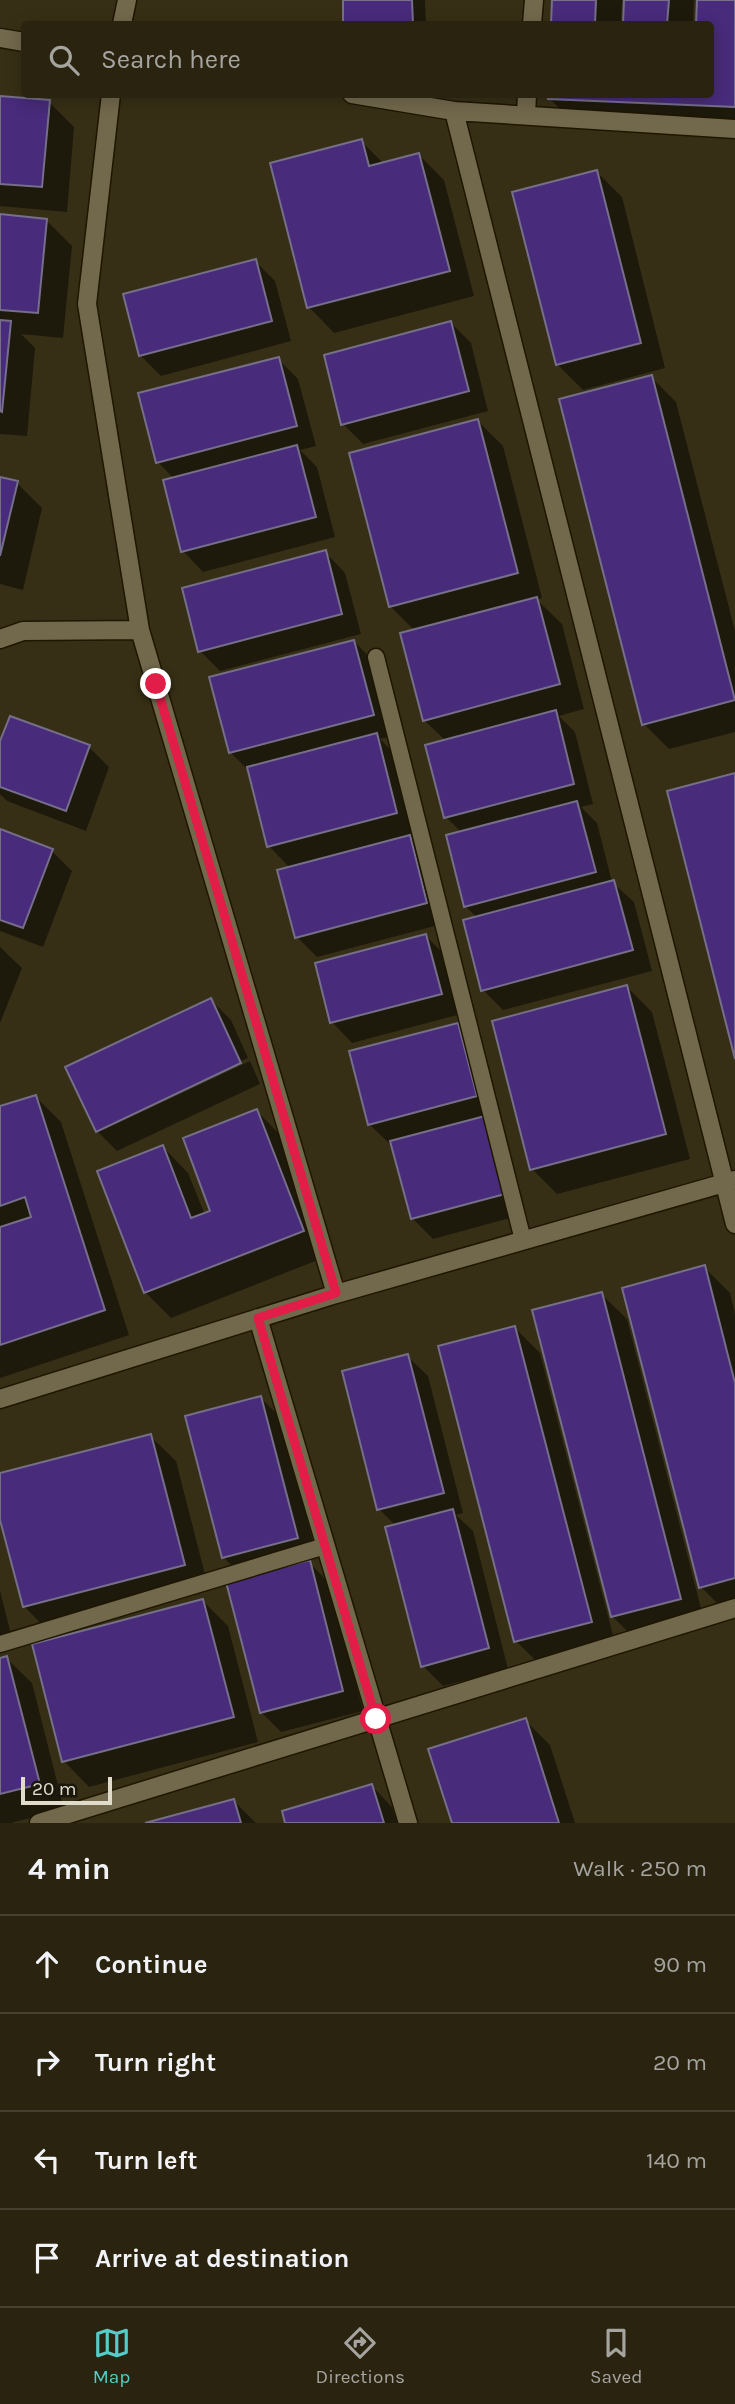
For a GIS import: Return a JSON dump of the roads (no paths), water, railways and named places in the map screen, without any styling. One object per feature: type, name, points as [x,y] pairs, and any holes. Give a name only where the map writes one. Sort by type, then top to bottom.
[{"type":"street","points":[[123,21],[127,0]]},
{"type":"street","points":[[532,21],[534,0]]},
{"type":"street","points":[[0,38],[21,42]]},
{"type":"street","points":[[111,98],[87,304],[140,630],[336,1293]]},
{"type":"street","points":[[376,98],[454,111],[735,129]]},
{"type":"street","points":[[526,115],[527,98]]},
{"type":"street","points":[[454,111],[730,1181],[735,1224]]},
{"type":"street","points":[[0,639],[23,631],[140,630]]},
{"type":"street","points":[[0,1399],[336,1293],[730,1181]]},
{"type":"street","points":[[258,1318],[408,1823]]},
{"type":"street","points":[[39,1823],[735,1608]]},
{"type":"lane","points":[[376,657],[523,1240]]},
{"type":"lane","points":[[0,1644],[325,1546]]}]
